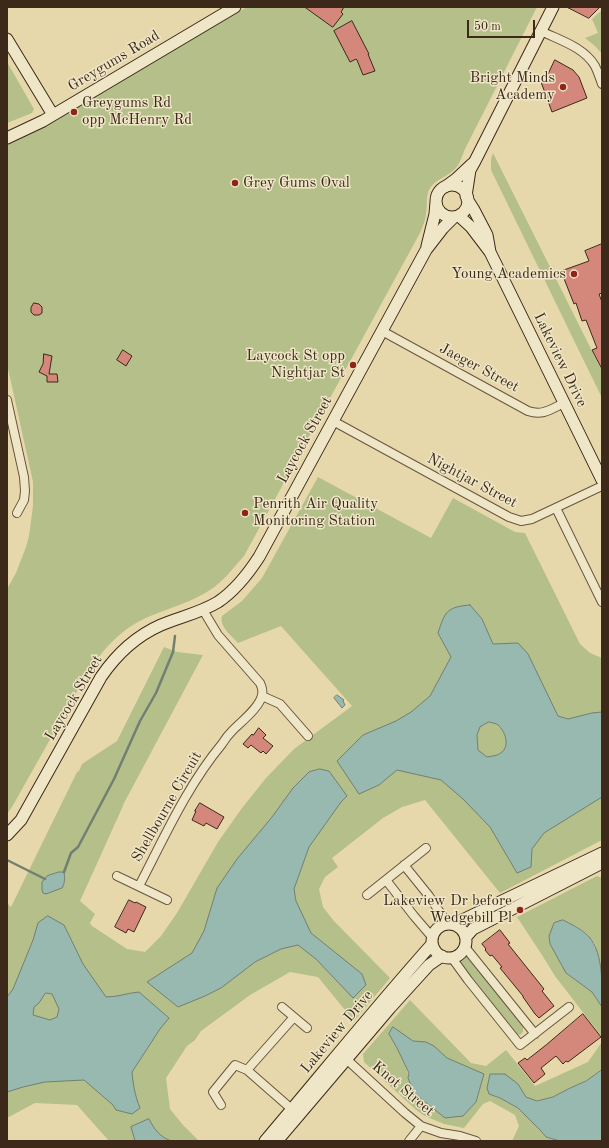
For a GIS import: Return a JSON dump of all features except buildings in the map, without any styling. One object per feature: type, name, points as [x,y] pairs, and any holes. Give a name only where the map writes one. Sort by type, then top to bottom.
[{"type":"street","name":"Greygums Road","points":[[7,138],[52,115],[235,7]]},
{"type":"street","points":[[475,161],[468,169],[438,194],[436,202],[438,209],[442,214],[446,216],[456,216],[465,210],[467,205],[470,170],[475,161],[553,7]]},
{"type":"street","points":[[541,31],[575,47],[586,55],[595,66],[602,84]]},
{"type":"street","points":[[7,39],[52,115]]},
{"type":"street","points":[[444,188],[451,186],[458,187],[464,192],[467,198]]},
{"type":"street","name":"Lakeview Drive","points":[[467,198],[487,235],[490,252]]},
{"type":"street","name":"Laycock Street","points":[[426,250],[434,218],[436,202]]},
{"type":"street","name":"Lakeview Drive","points":[[456,216],[471,227],[490,252],[602,480]]},
{"type":"street","name":"Laycock Street","points":[[7,835],[21,820],[101,677],[111,663],[134,641],[161,626],[203,610],[233,590],[246,576],[259,557],[426,250],[443,228],[456,216]]},
{"type":"street","name":"Jaeger Street","points":[[382,331],[528,411],[542,413],[564,403]]},
{"type":"street","points":[[7,400],[24,477],[24,496],[22,505],[17,513]]},
{"type":"street","name":"Nightjar Street","points":[[333,421],[515,520],[521,521],[532,519],[602,486]]},
{"type":"street","points":[[556,508],[602,602]]},
{"type":"street","points":[[203,610],[218,635],[260,683],[263,691],[262,696],[280,704],[308,736]]},
{"type":"street","name":"Shellbourne Circuit","points":[[139,886],[198,776],[212,755],[259,703],[262,696]]},
{"type":"street","points":[[367,895],[426,848]]},
{"type":"street","points":[[452,924],[602,853]]},
{"type":"street","points":[[447,957],[458,956],[462,952],[474,929],[602,863]]},
{"type":"street","points":[[404,865],[429,896],[441,914],[452,924]]},
{"type":"street","name":"Shellbourne Circuit","points":[[117,876],[167,900]]},
{"type":"street","points":[[386,880],[432,940],[434,949],[437,953],[447,957],[468,980],[520,1046],[569,1007]]},
{"type":"street","points":[[432,940],[439,927],[446,924],[452,924],[460,927],[464,931],[466,942],[535,1034]]},
{"type":"street","name":"Lakeview Drive","points":[[366,1029],[385,997],[432,940]]},
{"type":"street","name":"Lakeview Drive","points":[[277,1141],[296,1112],[366,1029],[390,1008],[429,965],[447,957]]},
{"type":"street","points":[[282,1007],[308,1028]]},
{"type":"street","points":[[247,1070],[294,1017]]},
{"type":"street","name":"Knot Street","points":[[343,1056],[421,1126],[441,1133],[460,1136],[476,1141]]},
{"type":"street","points":[[221,1105],[213,1092],[234,1065],[247,1070],[296,1112]]},
{"type":"street","name":"Lakeview Drive","points":[[265,1141],[296,1112]]},
{"type":"street","points":[[409,1141],[421,1126]]},
{"type":"green space","points":[[247,7],[537,7],[465,149],[461,160],[452,172],[435,182],[428,191],[426,218],[421,231],[244,556],[224,578],[210,590],[189,601],[155,614],[133,625],[123,632],[104,650],[89,670],[7,814],[7,589],[16,573],[29,536],[33,506],[33,482],[7,364],[7,145]]},
{"type":"green space","points":[[602,10],[602,54],[585,38],[598,33],[592,19]]},
{"type":"green space","points":[[7,62],[34,109],[32,113],[7,123]]},
{"type":"green space","points":[[493,153],[602,371],[602,398],[491,170],[491,159]]},
{"type":"green space","points":[[318,477],[431,538],[453,498],[515,532],[525,533],[580,644],[590,653],[602,658],[602,840],[500,893],[425,800],[402,807],[383,818],[332,858],[338,867],[325,877],[319,889],[323,907],[333,920],[390,978],[354,1021],[318,977],[290,972],[250,995],[201,1031],[195,1040],[187,1046],[166,1078],[170,1109],[199,1141],[109,1141],[77,1105],[35,1103],[7,1118],[7,903],[11,907],[82,764],[117,741],[164,647],[177,652],[203,655],[123,805],[80,901],[95,914],[90,923],[92,926],[127,949],[145,952],[161,936],[177,913],[218,842],[266,778],[294,749],[352,706],[281,626],[238,643],[222,624],[222,616],[242,601],[262,578]]},
{"type":"green space","points":[[597,876],[602,878],[602,973],[595,944],[586,933],[574,925],[566,973],[592,992],[602,1007],[602,1037],[555,976],[517,917]]},
{"type":"green space","points":[[466,954],[523,1026],[523,1032],[520,1035],[514,1033],[457,961]]},
{"type":"green space","points":[[410,1000],[471,1063],[486,1066],[506,1050],[535,1086],[588,1062],[602,1042],[602,1070],[586,1081],[553,1097],[537,1101],[526,1097],[518,1084],[490,1094],[518,1108],[546,1137],[560,1141],[512,1141],[519,1126],[515,1115],[490,1101],[483,1104],[464,1128],[444,1124],[423,1115],[415,1109],[364,1062],[363,1054]],"holes":[[[389,1034],[413,1041],[420,1041],[447,1058],[484,1075],[476,1102],[463,1116],[408,1078],[407,1068]]]},
{"type":"water","points":[[470,605],[482,619],[493,644],[518,643],[528,654],[558,716],[568,719],[602,712],[602,797],[544,833],[532,849],[531,867],[517,873],[490,827],[463,799],[441,780],[397,770],[379,785],[359,794],[337,761],[363,735],[396,721],[411,712],[430,696],[451,657],[438,633],[440,626],[445,615],[451,609]],"holes":[[[489,722],[496,724],[501,728],[506,738],[506,746],[495,756],[487,757],[478,750],[477,735],[480,727]]]},
{"type":"water","points":[[337,695],[344,700],[345,705],[342,708],[334,698]]},
{"type":"water","points":[[320,769],[329,771],[347,796],[341,802],[309,847],[294,889],[296,901],[311,933],[362,974],[366,985],[353,998],[316,959],[298,945],[281,949],[255,962],[221,988],[178,1007],[147,982],[192,953],[204,931],[217,888],[237,859],[272,817],[293,788],[309,772]]},
{"type":"water","points":[[64,872],[64,884],[62,888],[46,894],[43,893],[42,882],[47,876]]},
{"type":"water","points":[[48,916],[64,925],[83,964],[106,997],[139,992],[169,1018],[160,1029],[132,1072],[134,1090],[140,1108],[132,1114],[116,1110],[113,1105],[84,1080],[45,1082],[7,1092],[7,997],[13,989],[33,940],[38,923]],"holes":[[[46,993],[52,994],[59,1009],[57,1017],[50,1020],[33,1015],[34,1007]]]},
{"type":"water","points":[[563,920],[585,933],[596,948],[601,967],[602,1007],[592,992],[566,973],[550,944],[549,936],[554,923]]},
{"type":"water","points":[[393,1027],[413,1041],[426,1042],[434,1046],[447,1058],[484,1074],[476,1102],[463,1116],[445,1118],[414,1093],[408,1078],[409,1073],[389,1034]]},
{"type":"water","points":[[602,1070],[602,1141],[560,1141],[546,1137],[518,1108],[489,1094],[487,1088],[490,1074],[505,1074],[518,1084],[526,1097],[537,1101],[553,1097],[586,1081]]},
{"type":"water","points":[[149,1119],[163,1137],[171,1141],[135,1141],[131,1127]]},
{"type":"waterway","points":[[64,872],[71,853],[78,847],[114,779],[140,721],[156,693],[173,652],[175,636]]},
{"type":"waterway","points":[[7,860],[45,879]]},
{"type":"place","name":"Bright Minds Academy","points":[[563,87]]},
{"type":"place","name":"Greygums Rd opp McHenry Rd","points":[[74,112]]},
{"type":"place","name":"Grey Gums Oval","points":[[235,183]]},
{"type":"place","name":"Young Academics","points":[[574,274]]},
{"type":"place","name":"Laycock St opp Nightjar St","points":[[353,365]]},
{"type":"place","name":"Penrith Air Quality Monitoring Station","points":[[245,513]]},
{"type":"place","name":"Lakeview Dr before Wedgebill Pl","points":[[520,910]]}]
